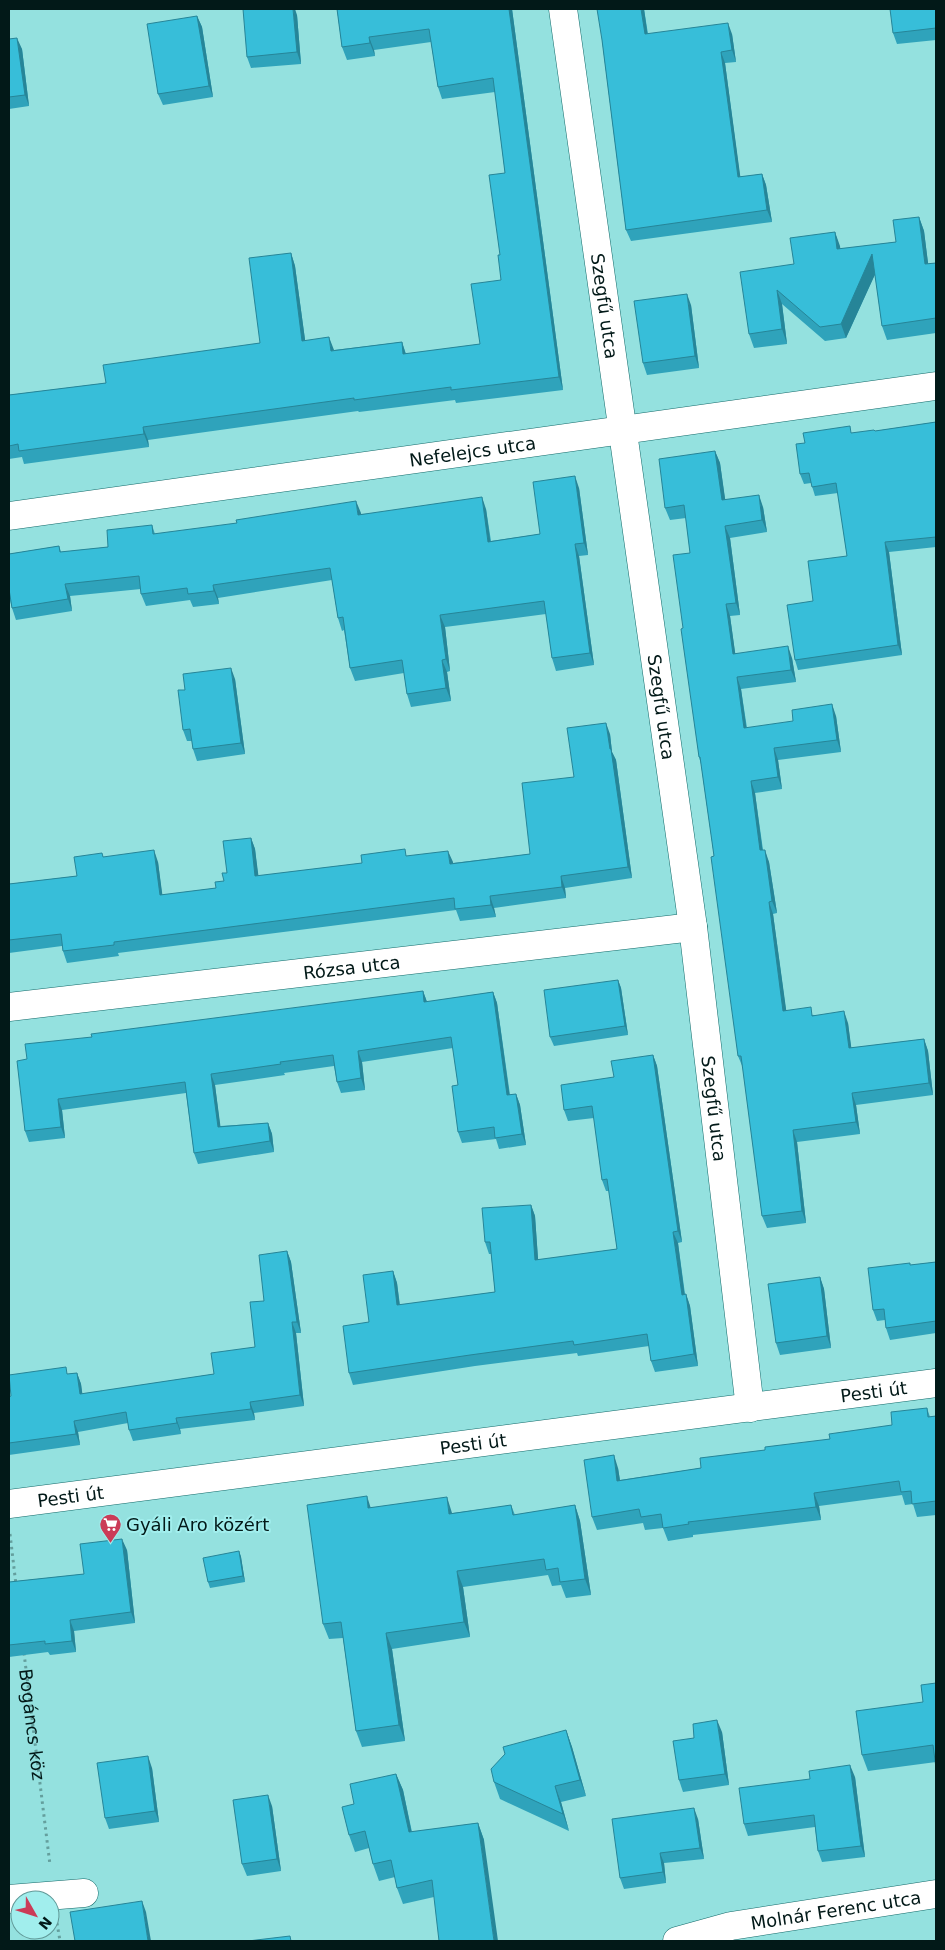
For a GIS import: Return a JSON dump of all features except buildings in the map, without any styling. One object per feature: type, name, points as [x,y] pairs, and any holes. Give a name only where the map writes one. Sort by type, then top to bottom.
[{"type":"street","name":"Szegfű utca","points":[[563,9],[693,927],[750,1408]]},
{"type":"street","name":"Nefelejcs utca","points":[[9,516],[936,386]]},
{"type":"street","name":"Rózsa utca","points":[[9,1007],[693,927]]},
{"type":"street","name":"Pesti út","points":[[9,1504],[936,1383]]},
{"type":"street","points":[[60,1895],[84,1893]]},
{"type":"street","name":"Molnár Ferenc utca","points":[[677,1941],[731,1926],[936,1894]]},
{"type":"path","points":[[10,1533],[16,1590]]},
{"type":"path","name":"Bogáncs köz","points":[[23,1648],[53,1890]]},
{"type":"place","name":"Gyáli Aro közért","points":[[110,1543]]}]
